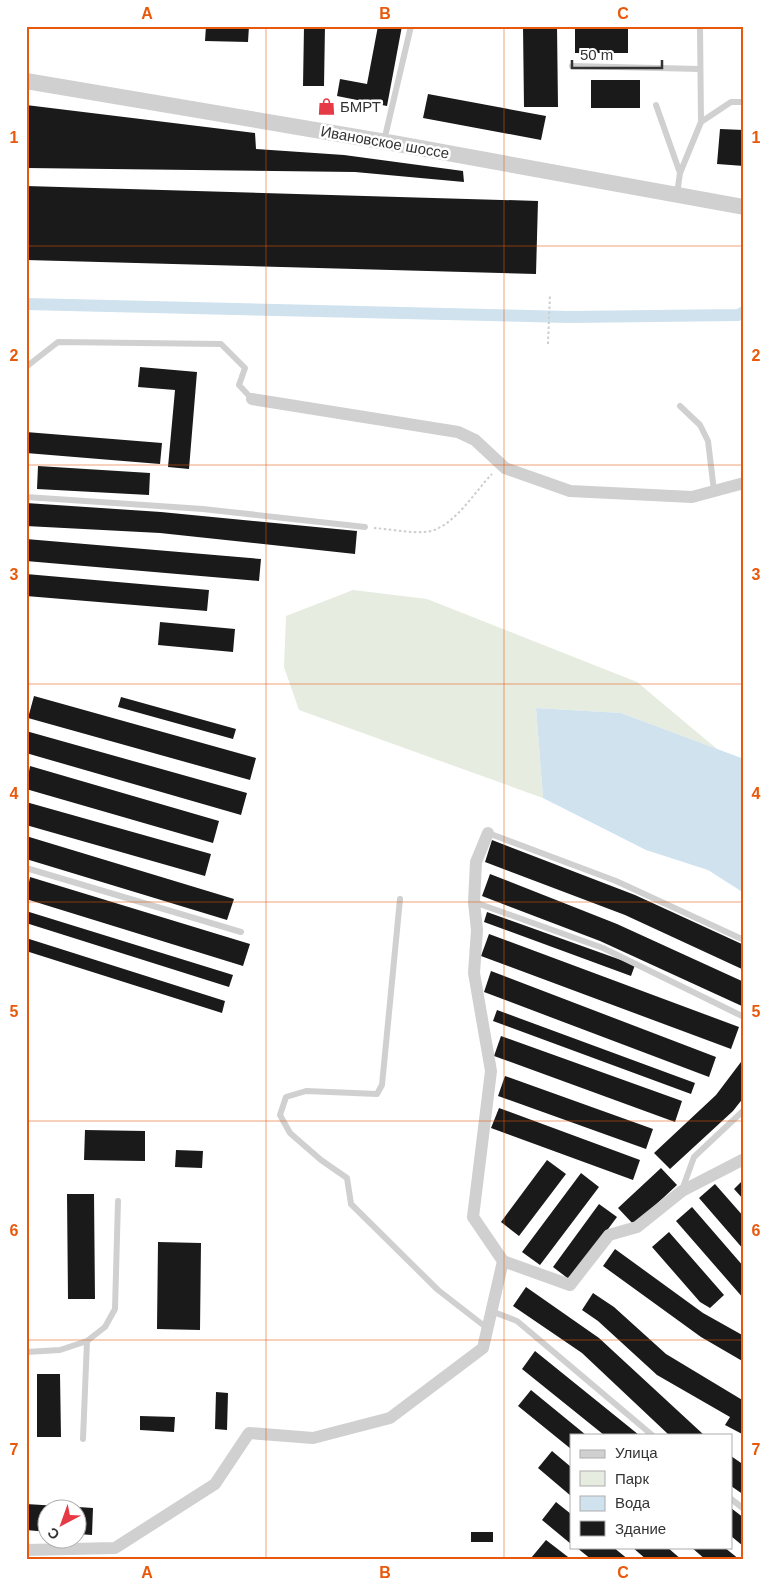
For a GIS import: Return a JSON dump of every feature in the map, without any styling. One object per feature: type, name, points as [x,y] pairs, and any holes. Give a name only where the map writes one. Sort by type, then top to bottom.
[{"type":"street","name":"Ивановское шоссе","points":[[26,81],[384,142],[744,207]]},
{"type":"street","points":[[252,399],[458,432],[475,440],[505,468],[570,492],[692,497],[744,483]]},
{"type":"street","points":[[488,833],[476,862],[474,902],[477,930],[474,974],[491,1071],[473,1218],[502,1261],[570,1285],[609,1235],[637,1227],[682,1191],[744,1159]]},
{"type":"street","points":[[26,1550],[115,1548],[216,1484],[249,1433],[313,1438],[390,1418],[483,1348],[502,1261]]},
{"type":"lane","points":[[384,142],[411,26]]},
{"type":"lane","points":[[677,194],[680,173],[701,122],[700,26]]},
{"type":"lane","points":[[572,66],[700,68]]},
{"type":"lane","points":[[701,122],[731,102],[744,102]]},
{"type":"lane","points":[[656,105],[680,173]]},
{"type":"lane","points":[[26,367],[58,342],[221,344],[245,368],[239,386],[252,399]]},
{"type":"lane","points":[[680,406],[700,425],[708,441],[714,491]]},
{"type":"lane","points":[[26,498],[203,510],[365,527]]},
{"type":"lane","points":[[488,833],[616,881],[744,940]]},
{"type":"lane","points":[[26,868],[241,932]]},
{"type":"lane","points":[[400,899],[382,1085],[377,1094],[306,1090],[286,1097],[280,1115],[290,1133],[321,1160],[347,1178],[350,1204],[438,1290],[488,1328]]},
{"type":"lane","points":[[474,902],[603,948],[744,1017]]},
{"type":"lane","points":[[682,1191],[694,1157],[744,1110]]},
{"type":"lane","points":[[26,1352],[60,1350],[87,1342],[105,1327],[115,1309],[118,1201]]},
{"type":"lane","points":[[491,1311],[517,1321],[651,1434]]},
{"type":"lane","points":[[83,1439],[87,1342]]},
{"type":"lane","points":[[732,1500],[744,1509]]},
{"type":"path","points":[[548,344],[550,294]]},
{"type":"path","points":[[365,527],[426,532],[446,525],[501,465]]},
{"type":"green space","points":[[353,590],[427,599],[637,682],[717,749],[621,713],[536,708],[543,798],[299,710],[284,667],[286,616]]},
{"type":"water","points":[[536,708],[621,713],[744,759],[744,893],[708,870],[646,850],[543,798]]},
{"type":"building","points":[[206,26],[249,26],[248,42],[205,41]]},
{"type":"building","points":[[304,26],[325,26],[324,86],[303,86]]},
{"type":"building","points":[[378,26],[402,26],[387,106],[337,96],[340,79],[367,84]]},
{"type":"building","points":[[523,26],[557,26],[558,107],[524,107]]},
{"type":"building","points":[[575,26],[628,26],[628,53],[575,53]]},
{"type":"building","points":[[591,80],[640,80],[640,108],[591,108]]},
{"type":"building","points":[[428,94],[546,116],[541,140],[423,118]]},
{"type":"building","points":[[26,105],[255,133],[256,149],[344,155],[463,171],[464,182],[355,172],[27,168]]},
{"type":"building","points":[[720,129],[744,130],[744,166],[717,164]]},
{"type":"building","points":[[26,186],[538,201],[536,274],[26,260]]},
{"type":"building","points":[[140,367],[197,372],[189,469],[168,467],[175,390],[138,387]]},
{"type":"building","points":[[26,432],[162,443],[160,464],[26,453]]},
{"type":"building","points":[[38,466],[150,473],[149,495],[37,489]]},
{"type":"building","points":[[26,503],[161,512],[357,531],[355,554],[160,533],[26,526]]},
{"type":"building","points":[[26,539],[261,559],[259,581],[26,561]]},
{"type":"building","points":[[26,574],[209,590],[207,611],[26,596]]},
{"type":"building","points":[[160,622],[235,629],[233,652],[158,645]]},
{"type":"building","points":[[34,696],[256,758],[250,780],[28,718]]},
{"type":"building","points":[[121,697],[236,729],[233,739],[118,707]]},
{"type":"building","points":[[26,731],[247,793],[241,815],[26,753]]},
{"type":"building","points":[[30,766],[219,821],[213,843],[26,789]]},
{"type":"building","points":[[26,802],[211,854],[205,876],[26,825]]},
{"type":"building","points":[[26,836],[234,899],[227,920],[26,859]]},
{"type":"building","points":[[492,840],[635,895],[744,945],[744,970],[625,915],[485,862]]},
{"type":"building","points":[[490,874],[617,924],[744,982],[744,1007],[600,941],[482,896]]},
{"type":"building","points":[[30,877],[250,944],[243,966],[26,899]]},
{"type":"building","points":[[26,911],[233,975],[229,987],[26,923]]},
{"type":"building","points":[[487,912],[635,965],[631,976],[484,922]]},
{"type":"building","points":[[489,934],[739,1027],[731,1049],[481,956]]},
{"type":"building","points":[[26,938],[225,1001],[222,1013],[26,951]]},
{"type":"building","points":[[491,971],[716,1057],[709,1077],[484,992]]},
{"type":"building","points":[[497,1010],[695,1083],[691,1094],[493,1021]]},
{"type":"building","points":[[501,1036],[682,1101],[675,1122],[494,1056]]},
{"type":"building","points":[[744,1058],[744,1097],[733,1111],[670,1169],[654,1153],[716,1095]]},
{"type":"building","points":[[505,1076],[653,1129],[646,1149],[498,1096]]},
{"type":"building","points":[[499,1108],[640,1160],[633,1180],[491,1128]]},
{"type":"building","points":[[85,1130],[145,1131],[145,1161],[84,1160]]},
{"type":"building","points":[[176,1150],[203,1151],[202,1168],[175,1167]]},
{"type":"building","points":[[547,1160],[566,1174],[519,1236],[501,1222]]},
{"type":"building","points":[[661,1168],[677,1185],[634,1225],[618,1208]]},
{"type":"building","points":[[581,1173],[599,1187],[540,1265],[522,1252]]},
{"type":"building","points":[[744,1179],[744,1200],[734,1189]]},
{"type":"building","points":[[715,1184],[744,1217],[744,1250],[699,1198]]},
{"type":"building","points":[[67,1194],[94,1194],[95,1299],[68,1299]]},
{"type":"building","points":[[599,1204],[617,1217],[570,1280],[553,1267]]},
{"type":"building","points":[[692,1207],[744,1267],[744,1299],[676,1221]]},
{"type":"building","points":[[669,1232],[724,1295],[710,1308],[700,1302],[652,1247]]},
{"type":"building","points":[[158,1242],[201,1243],[200,1330],[157,1329]]},
{"type":"building","points":[[615,1249],[703,1313],[744,1336],[744,1362],[701,1337],[603,1266]]},
{"type":"building","points":[[526,1287],[599,1338],[703,1434],[668,1434],[582,1353],[513,1306]]},
{"type":"building","points":[[593,1293],[614,1307],[666,1354],[744,1401],[744,1435],[725,1425],[730,1417],[657,1375],[598,1321],[582,1310]]},
{"type":"building","points":[[535,1351],[638,1434],[603,1434],[522,1369]]},
{"type":"building","points":[[37,1374],[60,1374],[61,1437],[37,1437]]},
{"type":"building","points":[[531,1390],[585,1434],[570,1434],[570,1448],[518,1406]]},
{"type":"building","points":[[216,1392],[228,1393],[227,1430],[215,1429]]},
{"type":"building","points":[[140,1416],[175,1417],[174,1432],[140,1430]]},
{"type":"building","points":[[552,1451],[570,1466],[570,1495],[538,1468]]},
{"type":"building","points":[[732,1457],[744,1465],[744,1495],[732,1487]]},
{"type":"building","points":[[556,1502],[570,1513],[570,1543],[542,1520]]},
{"type":"building","points":[[26,1504],[38,1505],[38,1531],[26,1530]]},
{"type":"building","points":[[88,1508],[93,1508],[92,1535],[88,1535]]},
{"type":"building","points":[[732,1509],[744,1518],[744,1550],[741,1548],[743,1546],[732,1537]]},
{"type":"building","points":[[471,1532],[493,1532],[493,1542],[471,1542]]},
{"type":"building","points":[[546,1540],[572,1560],[533,1560],[531,1558]]},
{"type":"building","points":[[577,1548],[614,1548],[629,1560],[592,1560]]},
{"type":"building","points":[[633,1548],[668,1548],[682,1560],[647,1560]]},
{"type":"building","points":[[692,1548],[725,1548],[740,1560],[706,1560]]},
{"type":"waterway","points":[[26,304],[569,317],[738,315],[744,312]]},
{"type":"place","name":"БМРТ","points":[[326,106]]}]
